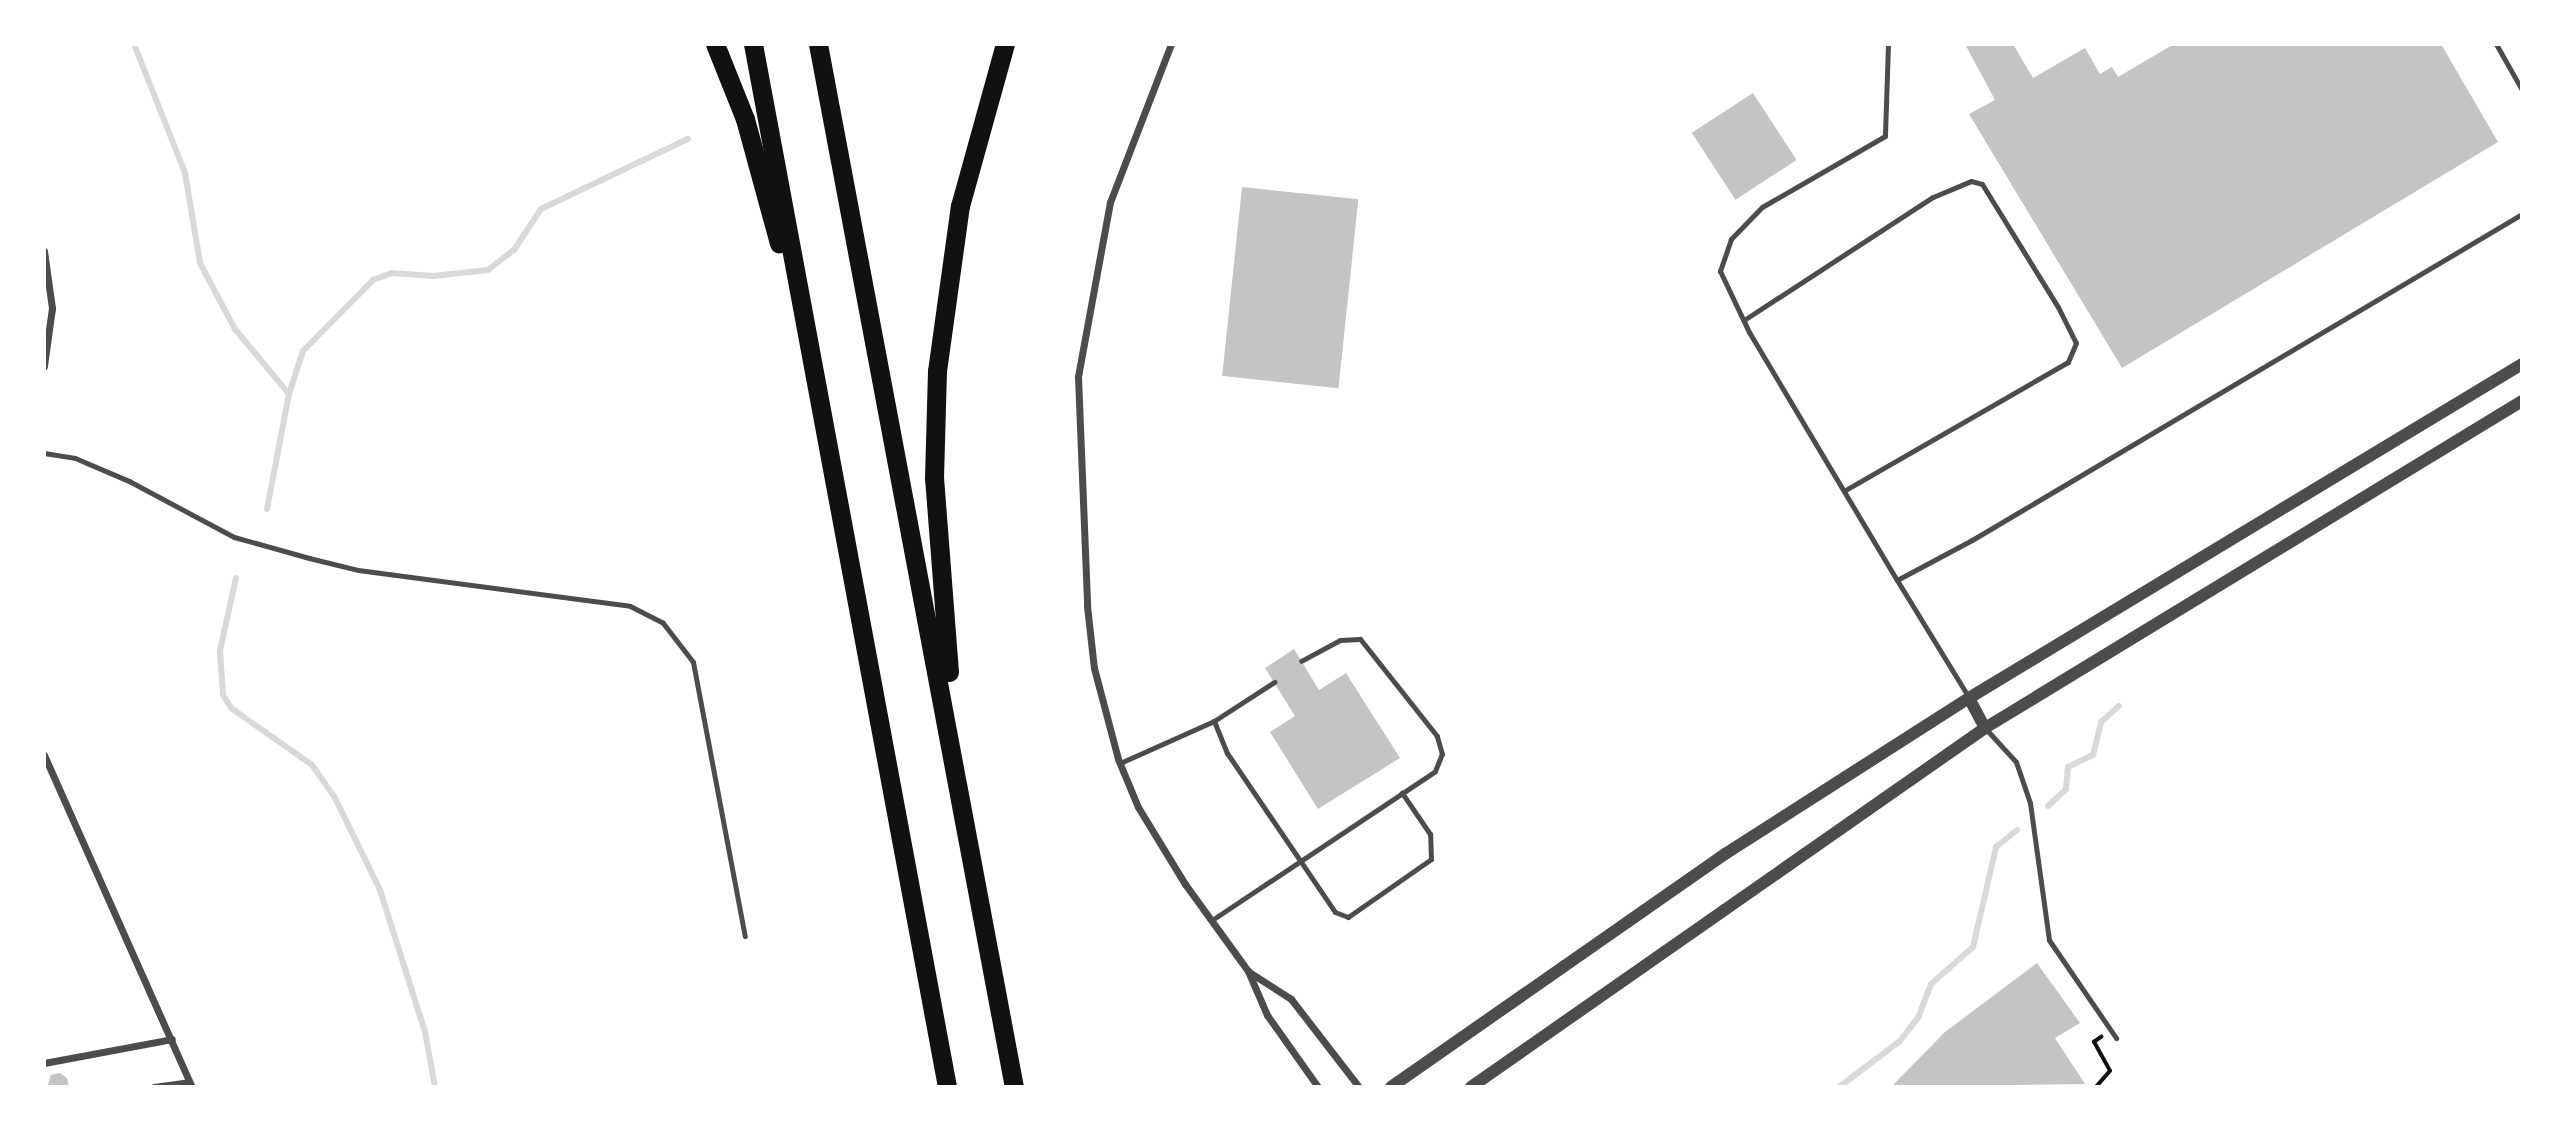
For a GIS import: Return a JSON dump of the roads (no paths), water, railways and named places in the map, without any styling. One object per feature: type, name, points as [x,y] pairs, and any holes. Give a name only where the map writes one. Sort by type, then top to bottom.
[{"type":"highway","points":[[715,44],[745,119],[815,385]]},
{"type":"highway","points":[[753,44],[947,1087]]},
{"type":"highway","points":[[818,44],[957,770],[1014,1087]]},
{"type":"highway","points":[[957,770],[934,478],[937,372],[960,206],[1005,44]]},
{"type":"street","points":[[1171,44],[1110,202],[1077,377],[1087,607],[1094,668],[1120,763],[1138,807],[1248,971],[1267,1015],[1318,1087]]},
{"type":"street","points":[[44,251],[52,308],[44,366]]},
{"type":"street","points":[[1391,1087],[1725,854],[1969,698],[2522,364]]},
{"type":"street","points":[[1471,1087],[1985,727],[2522,401]]},
{"type":"street","points":[[1969,698],[1985,727]]},
{"type":"street","points":[[44,755],[191,1084],[154,1087]]},
{"type":"street","points":[[1248,971],[1291,999],[1359,1087]]},
{"type":"street","points":[[44,1063],[172,1039]]},
{"type":"lane","points":[[1888,44],[1885,136],[1762,207],[1731,239],[1720,271],[1744,320],[1969,698]]},
{"type":"lane","points":[[2496,44],[2522,90]]},
{"type":"lane","points":[[1744,320],[1933,197],[1971,181],[1982,184],[2058,307],[2076,343],[2068,362],[1844,491]]},
{"type":"lane","points":[[1897,580],[1972,540],[2522,214]]},
{"type":"lane","points":[[44,453],[75,458],[129,481],[234,537],[309,558],[427,580],[630,606],[663,623],[694,662],[745,936]]},
{"type":"lane","points":[[1212,920],[1435,771],[1442,754],[1437,736],[1360,639],[1340,640],[1301,661]]},
{"type":"lane","points":[[1120,763],[1214,721],[1274,682]]},
{"type":"lane","points":[[1214,721],[1227,752],[1335,912],[1348,917],[1431,859],[1430,834],[1402,793]]},
{"type":"lane","points":[[1985,727],[2015,762],[2030,803],[2049,940],[2116,1038]]},
{"type":"waterway","points":[[134,44],[185,173],[200,263],[235,329],[289,394]]},
{"type":"waterway","points":[[267,509],[289,394],[303,351],[373,280],[392,273],[433,276],[488,270],[514,250],[541,209],[688,139]]},
{"type":"waterway","points":[[236,578],[220,651],[223,695],[231,708],[312,765],[334,796],[380,890],[425,1032],[435,1087]]},
{"type":"waterway","points":[[2048,806],[2066,789],[2068,767],[2093,755],[2101,722],[2119,706]]},
{"type":"waterway","points":[[1839,1087],[1899,1042],[1918,1018],[1931,984],[1973,947],[1996,847],[2017,830]]}]
